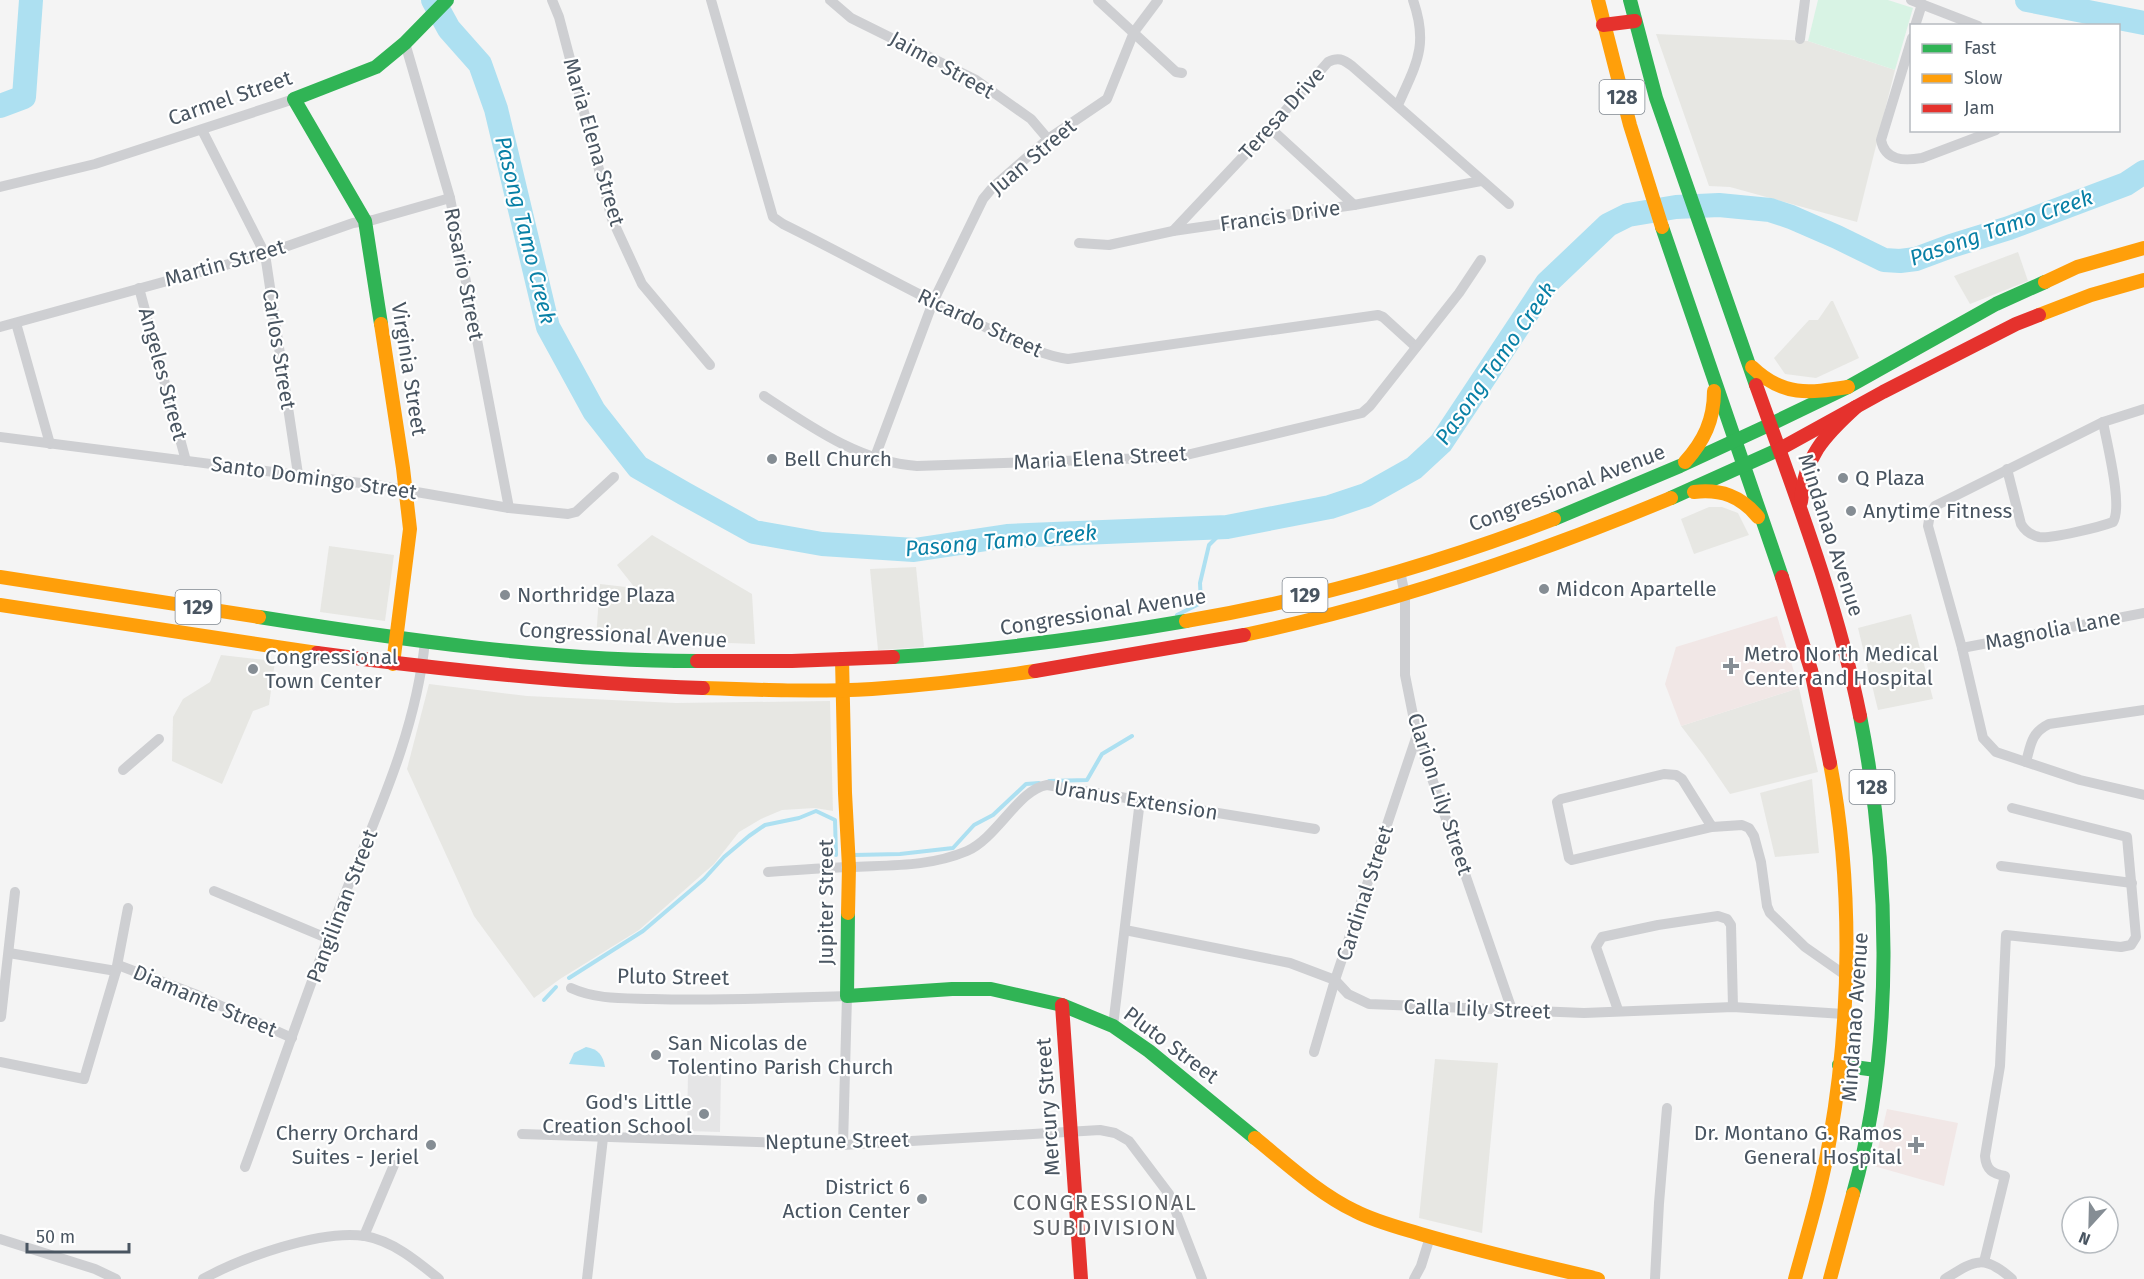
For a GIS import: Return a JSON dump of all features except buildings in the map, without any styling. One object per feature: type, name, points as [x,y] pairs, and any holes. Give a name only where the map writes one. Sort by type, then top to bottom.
[{"type":"main road","name":"Carmel Street","points":[[294,99],[376,67],[405,43],[447,0]]},
{"type":"main road","name":"Mindanao Avenue","points":[[1598,0],[1618,81],[1652,192],[1802,639],[1826,734],[1842,861],[1844,1014],[1831,1130],[1818,1194],[1795,1279]]},
{"type":"main road","name":"Mindanao Avenue","points":[[1630,0],[1656,98],[1687,191],[1826,583],[1858,703],[1873,792],[1880,861],[1883,931],[1882,1000],[1876,1070],[1864,1156],[1830,1279]]},
{"type":"main road","points":[[1604,25],[1635,21]]},
{"type":"main road","name":"Virginia Street","points":[[294,99],[365,221],[410,529],[393,664]]},
{"type":"main road","name":"Congressional Avenue","points":[[0,577],[396,638],[585,657],[727,662],[842,659],[990,651],[1149,628],[1234,612],[1400,571],[1548,521],[1679,468],[1848,387],[1996,304],[2078,267],[2144,248]]},
{"type":"main road","name":"129","points":[[0,605],[393,664],[509,677],[708,690],[842,690],[993,678],[1151,653],[1258,632],[1405,594],[1537,552],[1681,493],[1780,449],[2016,324],[2091,296],[2144,280]]},
{"type":"main road","points":[[1750,364],[1770,382],[1791,391],[1813,393],[1848,387]]},
{"type":"main road","points":[[1679,468],[1699,448],[1710,426],[1714,404],[1713,376]]},
{"type":"main road","points":[[1801,512],[1803,477],[1811,455],[1823,438],[1856,407]]},
{"type":"main road","points":[[1681,493],[1713,490],[1734,495],[1752,508],[1767,533]]},
{"type":"main road","name":"Jupiter Street","points":[[842,659],[849,867],[847,996]]},
{"type":"main road","name":"Pluto Street","points":[[847,996],[952,989],[991,989],[1062,1005],[1113,1026],[1149,1051],[1302,1176],[1356,1212],[1430,1237],[1598,1279]]},
{"type":"main road","name":"Mercury Street","points":[[1062,1005],[1081,1279]]},
{"type":"main road","points":[[1839,1065],[1876,1070]]},
{"type":"street","name":"Maria Elena Street","points":[[552,0],[559,17],[612,219],[642,284],[710,365]]},
{"type":"street","name":"Ricardo Street","points":[[711,0],[773,217],[933,302],[1022,344],[1053,357],[1068,359],[1378,315],[1416,347]]},
{"type":"street","name":"Jaime Street","points":[[830,0],[851,18],[976,80],[1031,119],[1048,139]]},
{"type":"street","points":[[1098,0],[1176,72],[1182,73]]},
{"type":"street","name":"Juan Street","points":[[874,457],[933,302],[983,199],[993,187],[1048,139],[1107,99],[1134,32],[1158,0]]},
{"type":"street","points":[[1398,105],[1420,53],[1422,34],[1413,0]]},
{"type":"street","points":[[1800,39],[1805,0]]},
{"type":"street","points":[[1915,24],[1916,2],[1973,24]]},
{"type":"street","points":[[1910,41],[1881,140],[1883,149],[1888,154],[1911,160],[1991,132]]},
{"type":"street","name":"Rosario Street","points":[[405,43],[450,198],[509,508]]},
{"type":"street","name":"Teresa Drive","points":[[1173,231],[1270,128],[1328,62],[1335,58],[1344,60],[1398,105],[1509,204]]},
{"type":"street","name":"Carmel Street","points":[[0,187],[95,164],[294,99]]},
{"type":"street","points":[[1270,128],[1354,205]]},
{"type":"street","name":"Carlos Street","points":[[202,130],[265,254],[298,474]]},
{"type":"street","name":"Francis Drive","points":[[1079,243],[1109,245],[1173,231],[1354,205],[1481,181]]},
{"type":"street","name":"Martin Street","points":[[0,327],[265,254],[353,223],[450,198]]},
{"type":"street","name":"Maria Elena Street","points":[[764,396],[820,432],[890,463],[917,466],[1178,457],[1362,413],[1459,293],[1481,260]]},
{"type":"street","name":"Angeles Street","points":[[139,288],[186,460]]},
{"type":"street","points":[[16,323],[50,444]]},
{"type":"street","points":[[2144,409],[2103,422],[1935,506],[1930,514],[1928,526],[1962,648],[1983,738],[1996,752],[2080,780],[2144,795]]},
{"type":"street","points":[[2007,469],[2021,524],[2031,535],[2045,537],[2113,522],[2116,517],[2117,504],[2103,422]]},
{"type":"street","name":"Santo Domingo Street","points":[[0,437],[298,474],[509,508],[568,514],[576,512],[614,477]]},
{"type":"street","name":"Clarion Lily Street","points":[[1400,571],[1405,594],[1405,675],[1417,735],[1512,1010]]},
{"type":"street","name":"Magnolia Lane","points":[[1962,648],[2144,613]]},
{"type":"street","name":"Pangilinan Street","points":[[245,1167],[333,925],[398,765],[419,687],[424,641]]},
{"type":"street","points":[[2026,762],[2033,736],[2039,729],[2049,724],[2144,710]]},
{"type":"street","name":"Cardinal Street","points":[[1314,1052],[1335,980],[1417,735]]},
{"type":"street","points":[[123,770],[159,740]]},
{"type":"street","points":[[1712,827],[1682,779],[1676,775],[1664,774],[1561,798],[1557,802],[1569,858],[1572,860],[1712,827],[1742,825],[1749,828],[1754,836],[1761,862],[1770,913],[1805,947],[1845,975]]},
{"type":"street","name":"Uranus Extension","points":[[768,872],[914,865],[945,860],[970,850],[1004,821],[1026,796],[1042,786],[1054,786],[1315,829]]},
{"type":"street","points":[[1113,1026],[1140,800]]},
{"type":"street","points":[[1984,1262],[2005,1176],[1991,1171],[1985,1156],[1999,1080],[2006,934],[2121,947],[2131,945],[2136,937],[2127,837],[2012,808]]},
{"type":"street","points":[[2001,866],[2132,883]]},
{"type":"street","points":[[214,891],[329,939]]},
{"type":"street","points":[[1,1017],[15,892]]},
{"type":"street","points":[[0,1062],[84,1078],[117,968],[128,908]]},
{"type":"street","points":[[1618,1010],[1596,947],[1602,937],[1658,925],[1718,916],[1727,919],[1731,925],[1733,1006]]},
{"type":"street","name":"Calla Lily Street","points":[[1125,930],[1290,963],[1335,980],[1348,994],[1369,1004],[1584,1013],[1733,1006],[1844,1014]]},
{"type":"street","name":"Diamante Street","points":[[9,953],[117,968],[197,995],[292,1038]]},
{"type":"street","name":"Pluto Street","points":[[571,988],[583,994],[600,997],[680,1000],[847,996]]},
{"type":"street","name":"Jupiter Street","points":[[843,1144],[847,996]]},
{"type":"street","points":[[1655,1279],[1667,1108]]},
{"type":"street","name":"Neptune Street","points":[[522,1134],[843,1144],[1072,1131],[1100,1130],[1115,1133],[1129,1141],[1169,1194],[1202,1279]]},
{"type":"street","points":[[587,1279],[603,1138]]},
{"type":"street","points":[[364,1236],[394,1165]]},
{"type":"street","points":[[203,1279],[255,1256],[308,1241],[337,1236],[364,1236],[387,1244],[402,1251],[439,1279]]},
{"type":"street","points":[[1414,1279],[1421,1266],[1430,1237]]},
{"type":"street","points":[[0,1239],[94,1269],[116,1279]]},
{"type":"street","points":[[1945,1279],[1970,1264],[1984,1262],[1996,1267],[2012,1279]]},
{"type":"shaded area","points":[[1656,34],[1808,41],[1895,70],[1857,222],[1730,187],[1709,186]]},
{"type":"shaded area","points":[[2018,252],[2028,281],[1970,304],[1954,276]]},
{"type":"shaded area","points":[[1831,301],[1859,358],[1816,378],[1785,374],[1774,358],[1809,320],[1818,320]]},
{"type":"shaded area","points":[[1709,507],[1722,507],[1738,513],[1749,535],[1694,554],[1681,519]]},
{"type":"shaded area","points":[[652,535],[752,594],[755,644],[596,638],[600,584],[635,588],[617,565]]},
{"type":"shaded area","points":[[329,546],[394,555],[385,621],[320,612]]},
{"type":"shaded area","points":[[916,567],[924,647],[878,650],[870,569]]},
{"type":"shaded area","points":[[1911,614],[1933,699],[1878,710],[1858,628]]},
{"type":"shaded area","name":"Metro North Medical Center and Hospital","points":[[1777,616],[1799,688],[1681,726],[1665,684],[1676,647]]},
{"type":"shaded area","name":"Congressional Town Center","points":[[221,655],[275,661],[269,705],[253,711],[222,784],[172,761],[173,717],[183,699],[210,682]]},
{"type":"shaded area","points":[[429,684],[527,696],[676,703],[830,701],[833,811],[815,808],[782,810],[739,832],[714,864],[639,930],[560,979],[534,998],[474,916],[407,769]]},
{"type":"shaded area","points":[[1799,688],[1818,772],[1730,794],[1681,726]]},
{"type":"shaded area","points":[[1812,779],[1819,853],[1775,857],[1760,793]]},
{"type":"shaded area","points":[[1435,1059],[1498,1063],[1482,1233],[1419,1218]]},
{"type":"shaded area","name":"God's Little Creation School","points":[[688,1072],[721,1072],[720,1132],[687,1131]]},
{"type":"shaded area","name":"Dr. Montano G. Ramos General Hospital","points":[[1887,1109],[1958,1123],[1944,1186],[1874,1166]]},
{"type":"green space","points":[[1818,0],[1888,0],[1913,8],[1895,70],[1808,41]]},
{"type":"water","points":[[586,1047],[599,1053],[605,1067],[569,1064],[574,1053]]},
{"type":"waterway","points":[[0,106],[24,97],[31,0]]},
{"type":"waterway","name":"Pasong Tamo Creek","points":[[433,0],[449,29],[480,64],[496,109],[548,327],[594,411],[638,467],[754,532],[822,544],[914,550],[1007,536],[1227,527],[1330,507],[1366,495],[1414,468],[1441,443],[1547,283],[1608,225],[1628,215],[1676,207],[1719,205],[1770,210],[1837,237],[1884,260],[1900,261],[1916,259],[2009,228],[2126,184],[2144,172]]},
{"type":"waterway","points":[[2027,0],[2144,23]]},
{"type":"waterway","points":[[1177,615],[1201,603],[1200,583],[1209,545],[1227,527]]},
{"type":"waterway","points":[[1049,781],[1087,780],[1102,754],[1132,736]]},
{"type":"waterway","points":[[854,855],[900,854],[953,848],[974,825],[993,815],[1026,784],[1039,783]]},
{"type":"waterway","points":[[569,978],[643,931],[704,879],[724,857],[765,825],[799,818],[816,811],[835,820],[836,855]]},
{"type":"waterway","points":[[544,1000],[556,987]]},
{"type":"traffic: fast","points":[[381,324],[365,221],[294,99],[376,67],[405,43],[447,0]]},
{"type":"traffic: fast","points":[[1630,0],[1656,98],[1756,385]]},
{"type":"traffic: fast","points":[[1662,227],[1782,577]]},
{"type":"traffic: fast","points":[[1771,424],[1848,387],[1996,304],[2045,282]]},
{"type":"traffic: fast","points":[[1554,519],[1680,466],[1771,424]]},
{"type":"traffic: fast","points":[[1671,498],[1780,449]]},
{"type":"traffic: fast","points":[[259,617],[477,648],[587,657],[697,661]]},
{"type":"traffic: fast","points":[[893,657],[1040,643],[1186,621]]},
{"type":"traffic: fast","points":[[1853,1194],[1867,1137],[1876,1078],[1882,1017],[1883,956],[1882,894],[1877,833],[1860,716]]},
{"type":"traffic: fast","points":[[848,913],[847,996],[952,989],[991,989],[1062,1005],[1113,1026],[1149,1051],[1255,1138]]},
{"type":"traffic: fast","points":[[1839,1065],[1876,1070]]},
{"type":"traffic: slow","points":[[1598,0],[1630,125],[1662,227]]},
{"type":"traffic: slow","points":[[2045,282],[2077,267],[2144,248]]},
{"type":"traffic: slow","points":[[2039,315],[2091,295],[2144,280]]},
{"type":"traffic: slow","points":[[381,324],[410,529],[393,664]]},
{"type":"traffic: slow","points":[[1752,367],[1775,384],[1797,391],[1821,391],[1848,387]]},
{"type":"traffic: slow","points":[[1685,462],[1707,430],[1714,402],[1714,391]]},
{"type":"traffic: slow","points":[[1694,492],[1704,491],[1730,496],[1745,504],[1758,517]]},
{"type":"traffic: slow","points":[[1244,635],[1353,609],[1460,577],[1566,540],[1671,498]]},
{"type":"traffic: slow","points":[[1186,621],[1280,603],[1373,579],[1419,566],[1554,519]]},
{"type":"traffic: slow","points":[[0,577],[259,617]]},
{"type":"traffic: slow","points":[[0,605],[317,653]]},
{"type":"traffic: slow","points":[[842,659],[849,867],[848,913]]},
{"type":"traffic: slow","points":[[703,688],[809,691],[872,689],[954,682],[1035,671]]},
{"type":"traffic: slow","points":[[1795,1279],[1827,1156],[1842,1046],[1846,903],[1843,855],[1830,763]]},
{"type":"traffic: slow","points":[[1255,1138],[1328,1196],[1371,1218],[1468,1247],[1598,1279]]},
{"type":"traffic: slow","points":[[1830,1279],[1853,1194]]},
{"type":"traffic: jam","points":[[1603,25],[1635,21]]},
{"type":"traffic: jam","points":[[1780,449],[1883,392],[2016,324],[2039,315]]},
{"type":"traffic: jam","points":[[1756,385],[1827,590],[1840,632],[1860,716]]},
{"type":"traffic: jam","points":[[1801,502],[1806,472],[1811,460],[1825,438],[1856,407]]},
{"type":"traffic: jam","points":[[1782,577],[1811,670],[1830,763]]},
{"type":"traffic: jam","points":[[1035,671],[1244,635]]},
{"type":"traffic: jam","points":[[317,653],[510,675],[703,688]]},
{"type":"traffic: jam","points":[[697,661],[792,661],[893,657]]},
{"type":"traffic: jam","points":[[1062,1005],[1081,1279]]},
{"type":"place","name":"Bell Church","points":[[772,459]]},
{"type":"place","name":"Q Plaza","points":[[1843,478]]},
{"type":"place","name":"Anytime Fitness","points":[[1851,511]]},
{"type":"place","name":"Midcon Apartelle","points":[[1544,589]]},
{"type":"place","name":"Northridge Plaza","points":[[505,595]]},
{"type":"place","name":"Metro North Medical Center and Hospital","points":[[1731,666]]},
{"type":"place","name":"Congressional Town Center","points":[[253,669]]},
{"type":"place","name":"San Nicolas de Tolentino Parish Church","points":[[656,1055]]},
{"type":"place","name":"God's Little Creation School","points":[[704,1114]]},
{"type":"place","name":"Cherry Orchard Suites - Jeriel","points":[[431,1145]]},
{"type":"place","name":"Dr. Montano G. Ramos General Hospital","points":[[1916,1145]]},
{"type":"place","name":"District 6 Action Center","points":[[922,1199]]},
{"type":"district","name":"CONGRESSIONAL SUBDIVISION","points":[[1105,1214]]}]
